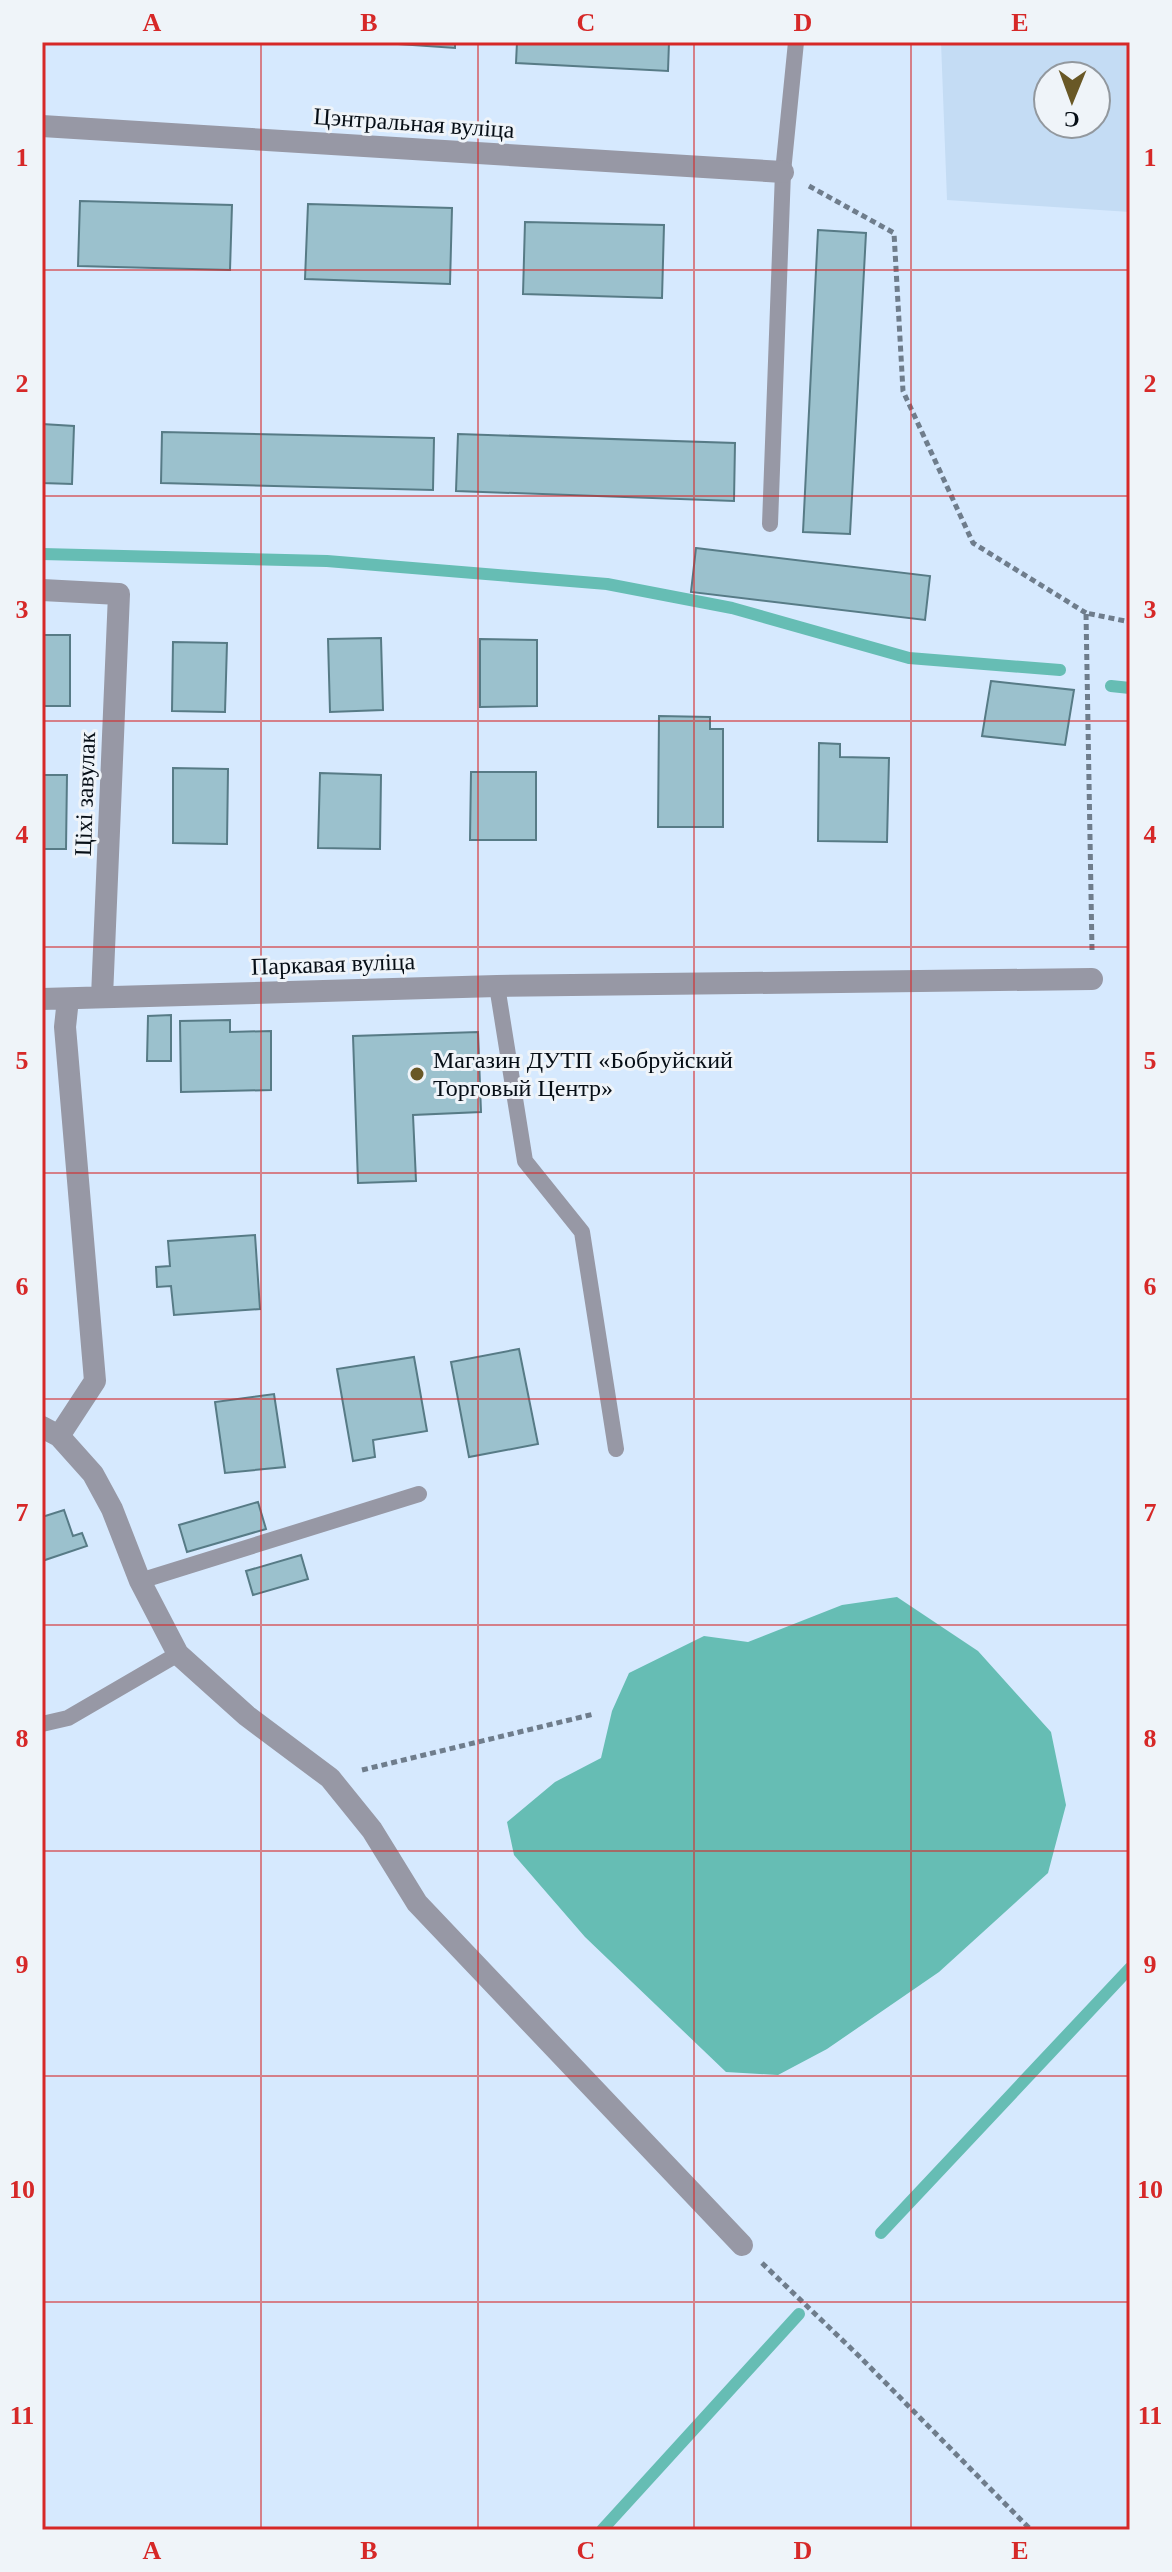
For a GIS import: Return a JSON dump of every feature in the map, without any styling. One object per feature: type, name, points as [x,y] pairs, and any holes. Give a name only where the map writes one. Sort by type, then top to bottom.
[{"type":"street","name":"Цэнтральная вуліца","points":[[42,126],[783,172]]},
{"type":"street","name":"Ціхі завулак","points":[[42,590],[119,594],[102,997]]},
{"type":"street","name":"Паркавая вуліца","points":[[42,999],[497,986],[1092,979]]},
{"type":"street","points":[[68,999],[65,1027],[95,1381],[51,1432],[93,1474],[112,1509],[140,1581],[178,1654],[247,1716],[330,1778],[372,1830],[417,1903],[742,2245]]},
{"type":"lane","points":[[770,524],[783,172],[796,42]]},
{"type":"lane","points":[[497,986],[525,1161],[582,1232],[616,1449]]},
{"type":"lane","points":[[140,1581],[419,1494]]},
{"type":"lane","points":[[42,1724],[68,1718],[178,1654]]},
{"type":"path","points":[[783,172],[894,233],[903,391],[973,543],[1086,613],[1130,622]]},
{"type":"path","points":[[1086,613],[1092,979]]},
{"type":"path","points":[[330,1778],[594,1714]]},
{"type":"path","points":[[742,2245],[860,2357],[1031,2530]]},
{"type":"shaded area","points":[[941,42],[1085,42],[1130,46],[1130,212],[947,200]]},
{"type":"shaded area","points":[[897,1597],[978,1651],[1051,1732],[1066,1805],[1048,1873],[939,1972],[827,2049],[778,2075],[726,2072],[585,1937],[514,1855],[507,1822],[555,1782],[601,1758],[612,1711],[629,1673],[704,1636],[748,1642],[842,1605]]},
{"type":"building","points":[[369,42],[455,42],[455,48]]},
{"type":"building","points":[[517,42],[669,42],[668,71],[516,63]]},
{"type":"building","points":[[80,201],[232,205],[230,270],[78,266]]},
{"type":"building","points":[[308,204],[452,208],[450,284],[305,279]]},
{"type":"building","points":[[525,222],[664,225],[662,298],[523,294]]},
{"type":"building","points":[[818,230],[866,233],[850,534],[803,532]]},
{"type":"building","points":[[42,424],[74,426],[72,484],[42,483]]},
{"type":"building","points":[[162,432],[434,438],[433,490],[161,483]]},
{"type":"building","points":[[458,434],[735,443],[734,501],[456,491]]},
{"type":"building","points":[[696,548],[930,576],[925,620],[691,592]]},
{"type":"building","points":[[42,635],[70,635],[70,706],[42,706]]},
{"type":"building","points":[[381,638],[383,710],[330,712],[328,639]]},
{"type":"building","points":[[480,639],[537,640],[537,706],[480,707]]},
{"type":"building","points":[[173,642],[227,643],[225,712],[172,711]]},
{"type":"building","points":[[991,681],[1074,690],[1065,745],[982,736]]},
{"type":"building","points":[[659,716],[710,717],[710,729],[723,729],[723,827],[658,827]]},
{"type":"building","points":[[819,743],[840,744],[840,757],[889,758],[887,842],[818,841]]},
{"type":"building","points":[[173,768],[228,769],[227,844],[173,843]]},
{"type":"building","points":[[471,772],[536,772],[536,840],[470,840]]},
{"type":"building","points":[[320,773],[381,775],[380,849],[318,848]]},
{"type":"building","points":[[42,775],[67,775],[66,849],[42,849]]},
{"type":"building","points":[[171,1015],[171,1061],[147,1061],[148,1016]]},
{"type":"building","points":[[230,1020],[230,1032],[271,1031],[271,1090],[181,1092],[180,1021]]},
{"type":"building","name":"Магазин ДУТП «Бобруйский Торговый Центр»","points":[[478,1032],[481,1112],[413,1115],[416,1181],[358,1183],[353,1036]]},
{"type":"building","points":[[255,1235],[260,1309],[174,1315],[171,1286],[157,1287],[156,1267],[170,1266],[168,1241]]},
{"type":"building","points":[[519,1349],[538,1444],[469,1457],[451,1362]]},
{"type":"building","points":[[414,1357],[427,1431],[373,1440],[375,1457],[353,1461],[337,1369]]},
{"type":"building","points":[[274,1394],[285,1467],[225,1473],[215,1402]]},
{"type":"building","points":[[258,1502],[266,1529],[187,1552],[179,1525]]},
{"type":"building","points":[[64,1510],[73,1536],[82,1533],[87,1546],[42,1561],[42,1517]]},
{"type":"building","points":[[301,1555],[308,1579],[253,1595],[246,1571]]},
{"type":"waterway","points":[[42,554],[327,561],[607,584],[732,608],[909,658],[1060,670]]},
{"type":"waterway","points":[[1111,686],[1130,688]]},
{"type":"waterway","points":[[881,2233],[1130,1968]]},
{"type":"waterway","points":[[602,2530],[799,2314]]},
{"type":"place","name":"Магазин ДУТП «Бобруйский Торговый Центр»","points":[[417,1074]]}]
